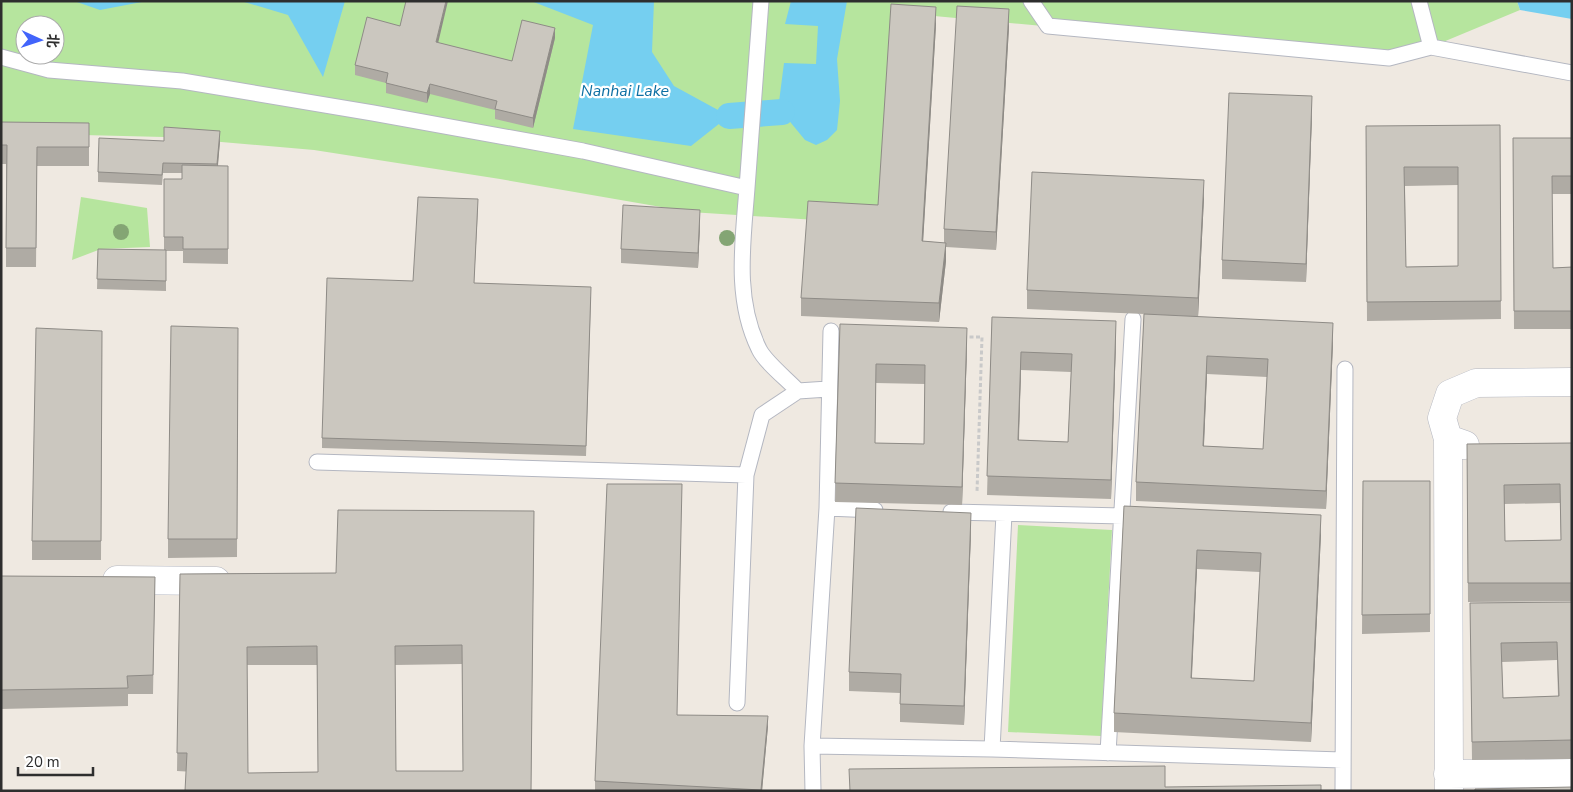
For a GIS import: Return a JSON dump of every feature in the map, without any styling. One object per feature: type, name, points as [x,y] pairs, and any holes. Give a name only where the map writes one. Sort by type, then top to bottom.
[{"type":"street","points":[[1572,382],[1476,383],[1450,394],[1442,418],[1448,439],[1448,782],[1572,773]]},
{"type":"street","points":[[1448,439],[1469,447],[1488,446]]},
{"type":"street","points":[[91,579],[240,581]]},
{"type":"lane","points":[[761,1],[740,278],[749,319],[759,351],[798,390]]},
{"type":"lane","points":[[1031,1],[1048,26],[1389,58],[1431,47],[1572,73]]},
{"type":"lane","points":[[1418,1],[1431,47]]},
{"type":"lane","points":[[1,56],[49,70],[182,81],[382,115],[583,151],[747,188]]},
{"type":"lane","points":[[1108,753],[1133,320]]},
{"type":"lane","points":[[813,791],[812,746],[827,508],[828,389],[831,331]]},
{"type":"lane","points":[[1342,791],[1345,369]]},
{"type":"lane","points":[[737,704],[746,476],[762,415],[798,390],[828,389]]},
{"type":"lane","points":[[316,462],[746,476]]},
{"type":"lane","points":[[827,508],[886,510]]},
{"type":"lane","points":[[936,512],[1123,516]]},
{"type":"lane","points":[[992,749],[1004,514]]},
{"type":"lane","points":[[812,746],[992,749],[1342,760]]},
{"type":"path","points":[[953,336],[982,337],[976,513]]},
{"type":"green space","points":[[1,1],[1517,1],[1520,10],[1431,47],[1389,58],[891,12],[878,224],[690,212],[500,179],[314,150],[164,137],[1,133]]},
{"type":"green space","points":[[81,197],[147,208],[150,247],[101,249],[72,260]]},
{"type":"green space","points":[[1018,525],[1112,530],[1101,736],[1008,732]]},
{"type":"water","points":[[74,1],[147,1],[100,10]]},
{"type":"water","points":[[241,1],[345,1],[323,77],[288,15]]},
{"type":"water","name":"Nanhai Lake","points":[[531,1],[654,1],[652,52],[674,86],[729,116],[691,146],[573,129],[593,25]]},
{"type":"water","points":[[791,1],[847,1],[837,59],[840,101],[837,130],[827,140],[816,145],[805,140],[782,112],[779,102],[784,63],[816,64],[818,26],[785,24]]},
{"type":"water","points":[[1517,1],[1572,1],[1572,19],[1520,10]]},
{"type":"building","points":[[406,1],[446,1],[436,42],[512,61],[522,20],[555,28],[533,118],[495,109],[497,101],[430,84],[427,93],[386,83],[388,73],[355,65],[367,17],[400,26]]},
{"type":"building","points":[[891,4],[936,7],[922,241],[946,243],[939,303],[801,298],[808,201],[878,205]]},
{"type":"building","points":[[957,6],[1009,9],[996,232],[944,229]]},
{"type":"building","points":[[1229,93],[1312,96],[1306,264],[1222,260]]},
{"type":"building","points":[[1,122],[89,123],[89,147],[37,147],[36,248],[6,248],[7,145],[1,145]]},
{"type":"building","points":[[1500,125],[1501,301],[1367,302],[1366,126]],"holes":[[[1404,167],[1458,167],[1458,266],[1406,267]]]},
{"type":"building","points":[[164,127],[220,131],[217,164],[163,163],[162,175],[98,172],[99,138],[164,141]]},
{"type":"building","points":[[1513,138],[1572,138],[1572,176],[1552,176],[1553,268],[1572,267],[1572,311],[1514,311]]},
{"type":"building","points":[[182,165],[228,166],[228,249],[183,249],[183,237],[164,237],[164,179],[182,179]]},
{"type":"building","points":[[1032,172],[1204,180],[1198,298],[1027,290]]},
{"type":"building","points":[[418,197],[478,199],[474,283],[591,287],[586,446],[322,438],[327,278],[413,281]]},
{"type":"building","points":[[623,205],[700,210],[698,253],[621,249]]},
{"type":"building","points":[[98,249],[166,250],[166,281],[97,279]]},
{"type":"building","points":[[1144,314],[1333,323],[1326,491],[1136,482]],"holes":[[[1207,356],[1268,359],[1263,449],[1203,446]]]},
{"type":"building","points":[[992,317],[1116,321],[1111,480],[987,476]],"holes":[[[1021,352],[1072,354],[1068,442],[1018,440]]]},
{"type":"building","points":[[840,324],[967,328],[962,487],[835,483]],"holes":[[[876,364],[925,365],[924,444],[875,443]]]},
{"type":"building","points":[[171,326],[238,328],[237,539],[168,539]]},
{"type":"building","points":[[36,328],[102,331],[101,541],[32,541]]},
{"type":"building","points":[[1572,443],[1572,583],[1468,583],[1467,444]],"holes":[[[1560,484],[1561,540],[1505,541],[1504,485]]]},
{"type":"building","points":[[1363,481],[1430,481],[1430,614],[1362,615]]},
{"type":"building","points":[[607,484],[682,484],[677,715],[768,716],[761,790],[595,781]]},
{"type":"building","points":[[1124,506],[1321,515],[1311,723],[1114,713]],"holes":[[[1197,550],[1261,553],[1254,681],[1191,678]]]},
{"type":"building","points":[[856,508],[971,513],[964,706],[900,704],[901,674],[849,672]]},
{"type":"building","points":[[338,510],[534,511],[531,791],[185,791],[187,753],[177,753],[180,574],[336,573]],"holes":[[[462,645],[463,771],[396,771],[395,646]],[[317,646],[318,772],[248,773],[247,647]]]},
{"type":"building","points":[[1,576],[155,577],[153,675],[127,676],[128,688],[1,690]]},
{"type":"building","points":[[1572,602],[1572,740],[1472,742],[1470,603]],"holes":[[[1557,642],[1559,696],[1503,698],[1501,643]]]},
{"type":"building","points":[[1165,766],[1165,787],[1321,785],[1321,791],[850,791],[849,769]]},
{"type":"building","points":[[1572,787],[1572,791],[1475,791],[1475,789]]},
{"type":"waterway","points":[[729,116],[782,112]]}]
